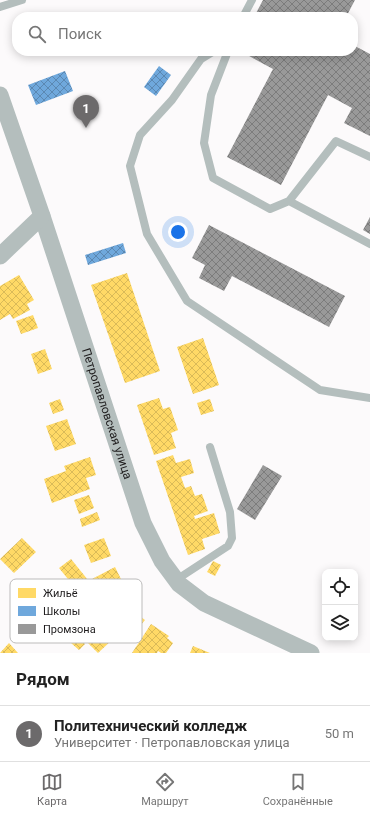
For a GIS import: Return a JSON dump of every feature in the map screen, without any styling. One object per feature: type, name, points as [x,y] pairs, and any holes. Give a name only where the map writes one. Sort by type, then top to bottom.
[{"type":"street","name":"Петропавловская улица","points":[[0,95],[42,216],[143,523],[162,561],[179,584],[204,603],[312,653]]},
{"type":"street","points":[[0,256],[42,216]]},
{"type":"lane","points":[[0,7],[22,0]]},
{"type":"lane","points":[[246,12],[252,0]]},
{"type":"lane","points":[[206,56],[201,59],[172,100],[140,136],[130,166],[147,234],[187,301],[320,390],[370,398]]},
{"type":"lane","points":[[226,56],[211,95],[204,143],[213,178],[270,210],[289,201],[336,141],[370,157]]},
{"type":"lane","points":[[289,201],[370,244]]},
{"type":"lane","points":[[176,580],[228,546],[232,538],[230,512],[210,447]]},
{"type":"building: Жильё","points":[[127,273],[160,371],[125,383],[91,285]]},
{"type":"building: Жильё","points":[[19,275],[34,300],[27,304],[30,310],[13,319],[10,314],[0,320],[0,286]]},
{"type":"building: Жильё","points":[[33,315],[38,328],[21,334],[16,321]]},
{"type":"building: Жильё","points":[[203,338],[219,385],[193,394],[177,347]]},
{"type":"building: Жильё","points":[[45,349],[52,369],[38,374],[31,354]]},
{"type":"building: Жильё","points":[[159,398],[163,409],[170,407],[178,430],[171,433],[176,448],[154,455],[137,405]]},
{"type":"building: Жильё","points":[[60,399],[64,410],[53,414],[49,403]]},
{"type":"building: Жильё","points":[[210,399],[214,411],[201,415],[197,403]]},
{"type":"building: Жильё","points":[[67,419],[76,444],[55,451],[46,426]]},
{"type":"building: Жильё","points":[[173,455],[176,463],[190,459],[194,473],[181,477],[185,488],[191,486],[195,496],[202,494],[208,511],[194,516],[195,519],[214,513],[220,533],[202,539],[205,549],[188,555],[156,461]]},
{"type":"building: Жильё","points":[[90,457],[96,475],[86,478],[90,489],[52,503],[44,479],[66,471],[64,466]]},
{"type":"building: Жильё","points":[[89,495],[94,508],[79,514],[74,500]]},
{"type":"building: Жильё","points":[[97,512],[100,520],[82,527],[80,519]]},
{"type":"building: Жильё","points":[[22,538],[36,552],[14,573],[0,559]]},
{"type":"building: Жильё","points":[[104,538],[111,556],[91,563],[84,545]]},
{"type":"building: Жильё","points":[[71,559],[87,579],[68,579],[59,568]]},
{"type":"building: Жильё","points":[[213,561],[221,565],[215,576],[207,572]]},
{"type":"building: Жильё","points":[[115,567],[121,579],[92,579]]},
{"type":"building: Жильё","points":[[151,624],[169,636],[167,638],[173,643],[166,653],[161,653],[158,651],[157,653],[132,653],[139,643],[142,643],[142,638]]},
{"type":"building: Жильё","points":[[9,643],[18,653],[0,653]]},
{"type":"building: Жильё","points":[[71,643],[84,643],[85,644],[79,650]]},
{"type":"building: Жильё","points":[[88,643],[109,643],[98,653]]},
{"type":"building: Жильё","points":[[193,646],[210,653],[190,653]]},
{"type":"building: Школы","points":[[159,66],[171,75],[156,96],[144,87]]},
{"type":"building: Школы","points":[[65,71],[73,91],[36,105],[28,85]]},
{"type":"building: Школы","points":[[123,243],[126,253],[88,265],[85,255]]},
{"type":"building: Промзона","points":[[263,0],[355,0],[349,12],[257,12]]},
{"type":"building: Промзона","points":[[358,48],[370,54],[370,136],[344,123],[352,108],[328,95],[281,185],[227,157],[273,69],[249,56],[358,56]]},
{"type":"building: Промзона","points":[[370,217],[370,234],[363,230]]},
{"type":"building: Промзона","points":[[209,225],[345,296],[329,327],[232,276],[224,291],[199,278],[205,265],[192,258]]},
{"type":"building: Промзона","points":[[263,465],[282,476],[255,520],[237,509]]},
{"type":"place","name":"Политехнический колледж","points":[[86,128]]}]
